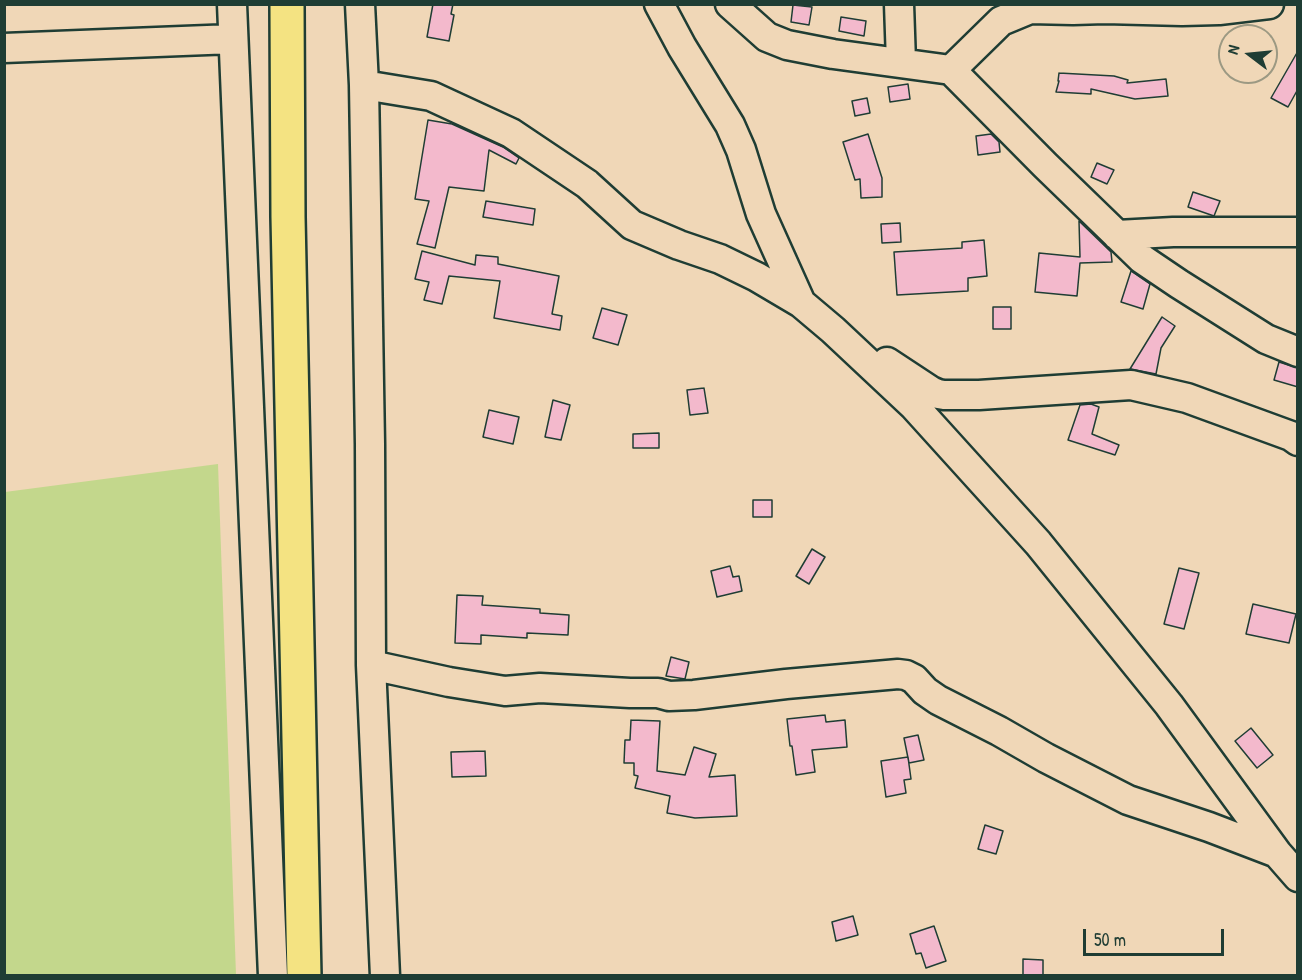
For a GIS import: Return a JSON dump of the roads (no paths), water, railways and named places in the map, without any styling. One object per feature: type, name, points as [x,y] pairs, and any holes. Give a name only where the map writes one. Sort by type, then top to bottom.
[{"type":"highway","points":[[277,4],[288,217]]},
{"type":"highway","points":[[287,4],[288,217],[304,975]]},
{"type":"street","points":[[232,4],[273,975]]},
{"type":"street","points":[[360,4],[364,85],[371,665],[385,975]]},
{"type":"street","points":[[659,4],[682,47],[730,125],[741,150],[760,214],[801,303]]},
{"type":"street","points":[[730,4],[767,37],[787,45],[833,54],[951,70],[1142,259],[1266,339],[1298,352]]},
{"type":"street","points":[[899,4],[901,62]]},
{"type":"street","points":[[951,70],[1001,21],[1032,7],[1073,10],[1182,11],[1219,10],[1269,4]]},
{"type":"street","points":[[4,48],[233,39]]},
{"type":"street","points":[[364,85],[431,96],[511,133],[587,184],[632,225],[679,246],[720,259],[757,277],[801,303],[833,330],[914,406],[1038,543],[1169,705],[1277,853],[1298,877]]},
{"type":"street","points":[[1117,236],[1173,232],[1298,232]]},
{"type":"street","points":[[833,330],[938,394],[979,395],[1131,384],[1187,398],[1291,436],[1298,441]]},
{"type":"street","points":[[371,665],[449,682],[505,691],[540,688],[658,693],[669,696],[906,675],[938,700],[1128,800],[1277,853]]}]
